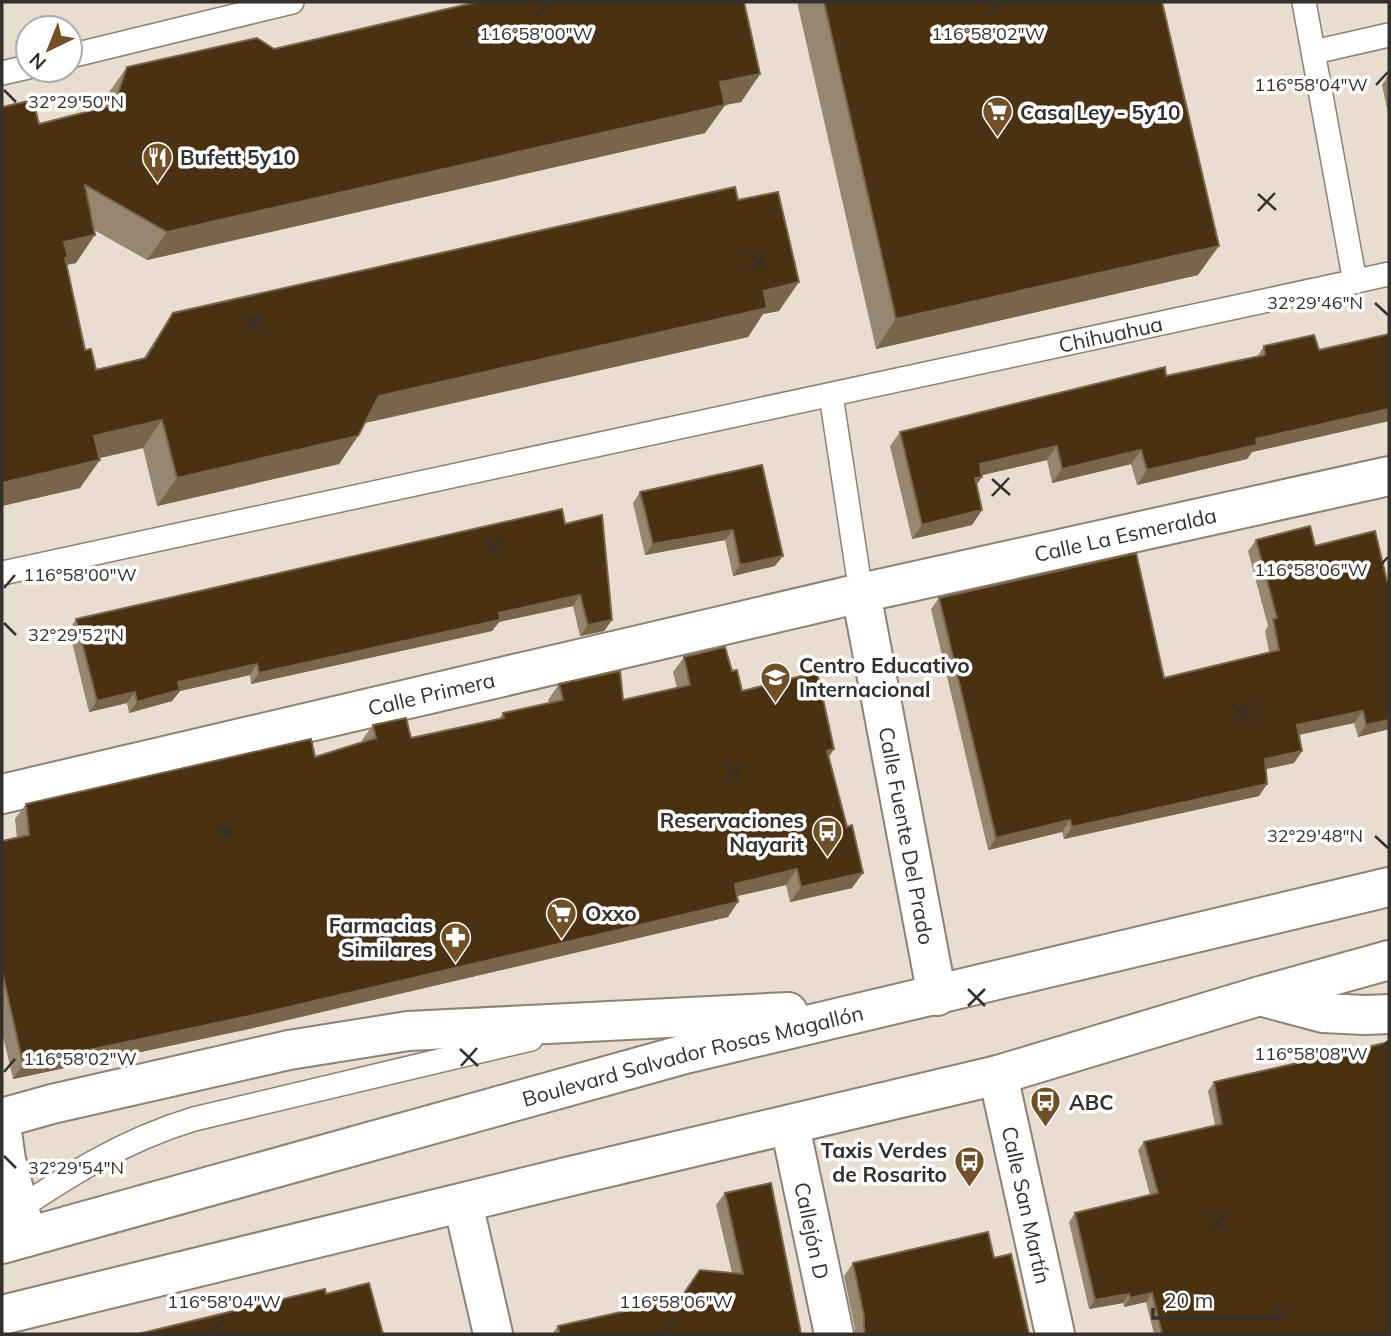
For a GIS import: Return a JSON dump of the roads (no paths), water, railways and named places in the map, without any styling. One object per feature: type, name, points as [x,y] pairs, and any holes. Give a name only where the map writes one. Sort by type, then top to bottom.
[{"type":"main road","name":"Calle La Esmeralda","points":[[861,593],[1389,476]]},
{"type":"main road","name":"Calle Primera","points":[[2,794],[861,593]]},
{"type":"main road","name":"Calle Fuente Del Prado","points":[[861,593],[937,996]]},
{"type":"main road","points":[[1335,899],[1389,876]]},
{"type":"main road","name":"Boulevard Salvador Rosas Magallón","points":[[13,1227],[685,1054],[1389,887]]},
{"type":"main road","points":[[6,1334],[2,1316],[998,1075],[1389,960]]},
{"type":"main road","points":[[1260,996],[1323,1013],[1389,1014]]},
{"type":"main road","points":[[2,1118],[289,1050],[408,1031],[888,1007]]},
{"type":"main road","name":"Calle San Martín","points":[[998,1075],[1055,1334]]},
{"type":"main road","name":"Callejón D","points":[[790,1126],[834,1334]]},
{"type":"main road","points":[[2,1132],[13,1227]]},
{"type":"main road","points":[[463,1203],[494,1334]]},
{"type":"lane","points":[[84,54],[292,2]]},
{"type":"lane","points":[[1304,2],[1355,282]]},
{"type":"lane","points":[[1314,51],[1389,35]]},
{"type":"lane","name":"Chihuahua","points":[[2,573],[1389,274]]},
{"type":"lane","points":[[831,395],[861,593]]},
{"type":"lane","points":[[13,1227],[117,1148],[155,1131],[194,1119],[606,1021]]},
{"type":"place","name":"Casa Ley - 5y10","points":[[997,139]]},
{"type":"place","name":"Bufett 5y10","points":[[157,184]]},
{"type":"place","name":"Centro Educativo Internacional","points":[[776,704]]},
{"type":"place","name":"Reservaciones Nayarit","points":[[827,859]]},
{"type":"place","name":"Oxxo","points":[[562,940]]},
{"type":"place","name":"Farmacias Similares","points":[[456,964]]},
{"type":"place","name":"ABC","points":[[1046,1129]]},
{"type":"place","name":"Taxis Verdes de Rosarito","points":[[970,1189]]}]
